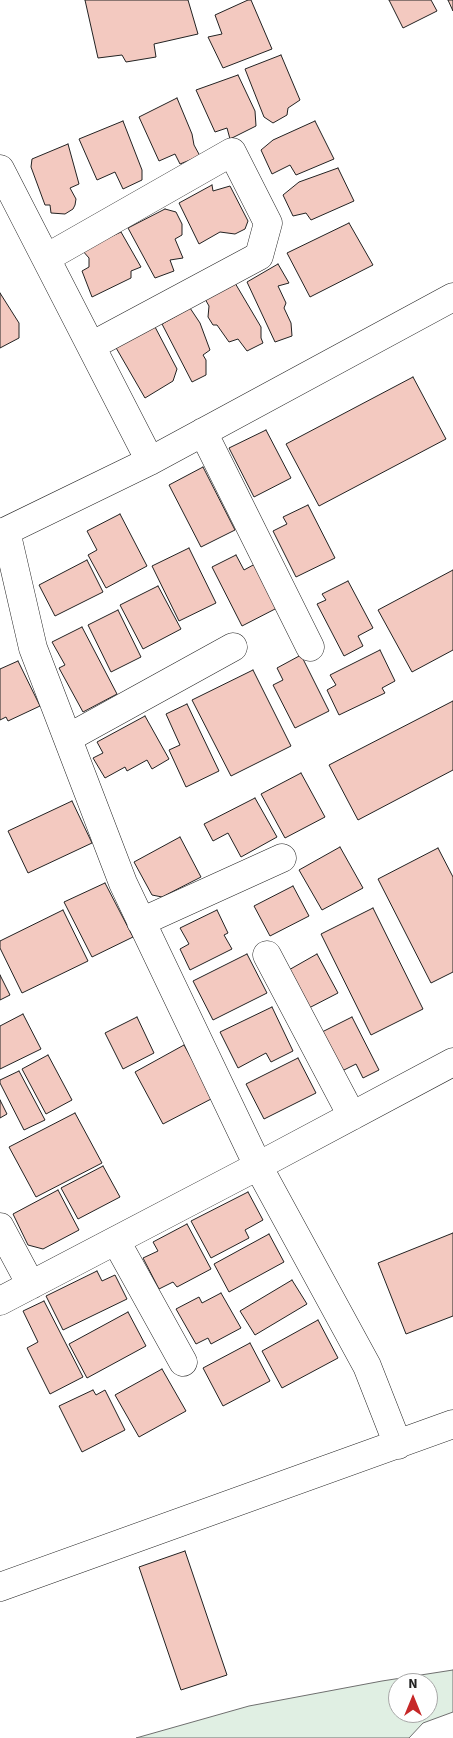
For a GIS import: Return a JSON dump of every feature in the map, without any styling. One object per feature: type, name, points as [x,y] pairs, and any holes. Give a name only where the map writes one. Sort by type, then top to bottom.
[{"type":"street","points":[[46,258],[232,152],[268,222],[259,256],[91,346]]},
{"type":"street","points":[[0,169],[150,460]]},
{"type":"street","points":[[398,1445],[367,1366],[258,1166],[122,883],[33,648],[3,532],[150,460],[453,297]]},
{"type":"street","points":[[203,432],[310,647]]},
{"type":"street","points":[[68,738],[233,647]]},
{"type":"street","points":[[141,922],[282,858]]},
{"type":"street","points":[[267,955],[352,1116]]},
{"type":"street","points":[[0,1301],[453,1062]]},
{"type":"street","points":[[0,1228],[31,1284]]},
{"type":"street","points":[[116,1240],[183,1362]]},
{"type":"street","points":[[0,1587],[453,1424]]},
{"type":"green space","points":[[453,1670],[453,1712],[438,1718],[438,1673],[434,1673]]},
{"type":"green space","points":[[388,1680],[388,1723],[423,1723],[409,1738],[136,1738],[249,1706]]},
{"type":"building","points":[[85,0],[188,0],[198,34],[154,44],[156,57],[126,62],[122,55],[98,58]]},
{"type":"building","points":[[251,0],[272,49],[223,68],[208,37],[222,34],[215,15]]},
{"type":"building","points":[[389,0],[431,0],[437,11],[403,28]]},
{"type":"building","points":[[448,0],[453,0],[453,11]]},
{"type":"building","points":[[281,55],[300,100],[288,108],[287,115],[273,123],[264,117],[245,69]]},
{"type":"building","points":[[238,75],[255,111],[256,126],[230,139],[227,128],[215,132],[196,90]]},
{"type":"building","points":[[177,98],[192,134],[194,145],[200,156],[180,164],[175,154],[159,161],[139,117]]},
{"type":"building","points":[[123,121],[142,170],[142,180],[123,189],[115,172],[97,180],[79,139]]},
{"type":"building","points":[[315,121],[334,159],[296,175],[290,165],[272,174],[261,150],[273,140]]},
{"type":"building","points":[[68,144],[79,184],[70,188],[76,199],[75,205],[73,209],[65,214],[51,213],[50,205],[45,205],[31,167],[32,159]]},
{"type":"building","points":[[338,168],[354,201],[311,220],[306,213],[293,216],[283,195],[299,182]]},
{"type":"building","points":[[212,185],[213,191],[230,186],[248,221],[245,229],[235,234],[220,232],[199,244],[179,203]]},
{"type":"building","points":[[165,209],[176,212],[182,224],[182,235],[175,239],[183,258],[170,260],[174,271],[155,278],[128,228]]},
{"type":"building","points":[[349,223],[373,265],[310,297],[287,253]]},
{"type":"building","points":[[121,232],[141,267],[131,271],[131,278],[92,297],[82,271],[89,267],[89,258],[82,250]]},
{"type":"building","points":[[278,264],[289,283],[278,286],[286,303],[284,308],[291,323],[292,336],[275,342],[247,282]]},
{"type":"building","points":[[235,283],[261,327],[263,343],[247,351],[238,339],[229,342],[217,325],[213,325],[208,317],[209,306],[205,299]]},
{"type":"building","points":[[0,293],[19,323],[19,338],[0,348]]},
{"type":"building","points":[[190,308],[200,323],[210,350],[203,355],[206,360],[206,375],[192,382],[162,324]]},
{"type":"building","points":[[154,325],[177,369],[173,381],[145,398],[115,346]]},
{"type":"building","points":[[413,377],[446,439],[319,506],[286,444]]},
{"type":"building","points":[[266,430],[291,478],[254,497],[229,448]]},
{"type":"building","points":[[203,467],[235,530],[201,547],[169,485]]},
{"type":"building","points":[[308,505],[335,558],[296,577],[273,531],[287,524],[283,517]]},
{"type":"building","points":[[120,514],[147,566],[106,588],[88,555],[97,550],[87,531]]},
{"type":"building","points":[[189,548],[216,603],[179,621],[152,566]]},
{"type":"building","points":[[236,555],[244,570],[255,564],[277,608],[242,626],[212,567]]},
{"type":"building","points":[[87,560],[103,592],[55,616],[39,585]]},
{"type":"building","points":[[453,570],[453,650],[412,672],[378,610]]},
{"type":"building","points":[[348,581],[373,628],[358,636],[363,646],[344,656],[317,604],[326,600],[322,594]]},
{"type":"building","points":[[158,586],[181,629],[143,649],[120,605]]},
{"type":"building","points":[[118,610],[141,657],[111,672],[88,625]]},
{"type":"building","points":[[82,627],[117,694],[83,712],[59,668],[65,665],[52,642]]},
{"type":"building","points":[[380,650],[395,681],[382,688],[385,693],[339,715],[327,690],[336,685],[330,675]]},
{"type":"building","points":[[301,655],[329,711],[295,728],[273,685],[283,680],[277,668]]},
{"type":"building","points":[[18,661],[40,706],[8,721],[6,717],[0,720],[0,669]]},
{"type":"building","points":[[253,670],[291,746],[231,776],[192,700]]},
{"type":"building","points":[[453,701],[453,770],[358,820],[329,765]]},
{"type":"building","points":[[187,704],[219,771],[186,787],[169,750],[180,745],[166,714]]},
{"type":"building","points":[[145,716],[169,759],[152,769],[147,760],[127,771],[125,767],[105,778],[93,758],[103,753],[97,742]]},
{"type":"building","points":[[301,773],[325,817],[285,838],[261,794]]},
{"type":"building","points":[[255,798],[277,837],[241,857],[228,833],[213,841],[204,824]]},
{"type":"building","points":[[72,801],[92,843],[28,873],[8,831]]},
{"type":"building","points":[[180,837],[201,877],[162,897],[152,895],[134,862]]},
{"type":"building","points":[[340,847],[363,888],[322,910],[299,870]]},
{"type":"building","points":[[438,848],[453,877],[453,972],[431,983],[378,879]]},
{"type":"building","points":[[105,883],[133,937],[92,957],[64,902]]},
{"type":"building","points":[[293,886],[309,916],[270,936],[254,906]]},
{"type":"building","points":[[373,908],[423,1009],[371,1035],[321,934]]},
{"type":"building","points":[[63,910],[88,961],[22,993],[0,948],[0,941]]},
{"type":"building","points":[[217,910],[228,933],[224,935],[232,949],[190,970],[180,949],[189,944],[180,928]]},
{"type":"building","points":[[247,954],[267,993],[213,1020],[193,981]]},
{"type":"building","points":[[317,954],[338,993],[307,1009],[287,971]]},
{"type":"building","points":[[0,975],[10,995],[0,1000]]},
{"type":"building","points":[[272,1007],[293,1051],[271,1062],[266,1053],[238,1068],[220,1032]]},
{"type":"building","points":[[23,1014],[41,1049],[0,1069],[0,1026]]},
{"type":"building","points":[[137,1017],[154,1053],[123,1069],[105,1033]]},
{"type":"building","points":[[352,1017],[379,1070],[363,1078],[356,1064],[340,1072],[320,1033]]},
{"type":"building","points":[[184,1045],[213,1098],[163,1124],[135,1072]]},
{"type":"building","points":[[48,1055],[72,1100],[46,1114],[22,1069]]},
{"type":"building","points":[[298,1058],[316,1093],[264,1119],[246,1084]]},
{"type":"building","points":[[19,1071],[45,1120],[24,1130],[0,1083],[0,1080]]},
{"type":"building","points":[[0,1100],[7,1114],[0,1118]]},
{"type":"building","points":[[75,1113],[102,1163],[36,1197],[9,1147]]},
{"type":"building","points":[[103,1166],[120,1197],[78,1219],[61,1188]]},
{"type":"building","points":[[58,1190],[79,1230],[43,1249],[28,1245],[13,1214]]},
{"type":"building","points":[[248,1192],[263,1220],[245,1230],[249,1238],[211,1258],[191,1221]]},
{"type":"building","points":[[187,1224],[211,1269],[177,1287],[173,1282],[159,1289],[143,1258],[158,1251],[153,1242]]},
{"type":"building","points":[[453,1233],[453,1316],[406,1334],[378,1263]]},
{"type":"building","points":[[269,1234],[284,1262],[229,1292],[214,1264]]},
{"type":"building","points":[[97,1271],[102,1281],[115,1275],[127,1299],[63,1330],[46,1296]]},
{"type":"building","points":[[292,1280],[307,1304],[255,1335],[240,1311]]},
{"type":"building","points":[[221,1293],[241,1328],[211,1344],[208,1338],[196,1344],[176,1309],[199,1297],[202,1303]]},
{"type":"building","points":[[44,1301],[83,1377],[50,1394],[27,1348],[38,1342],[23,1311]]},
{"type":"building","points":[[128,1312],[146,1346],[87,1378],[69,1344]]},
{"type":"building","points":[[318,1320],[338,1358],[282,1388],[262,1351]]},
{"type":"building","points":[[250,1343],[270,1381],[223,1406],[203,1368]]},
{"type":"building","points":[[162,1369],[186,1411],[139,1437],[115,1395]]},
{"type":"building","points":[[93,1390],[96,1395],[105,1390],[125,1430],[82,1452],[59,1406]]},
{"type":"building","points":[[185,1551],[227,1675],[181,1690],[139,1567]]}]
